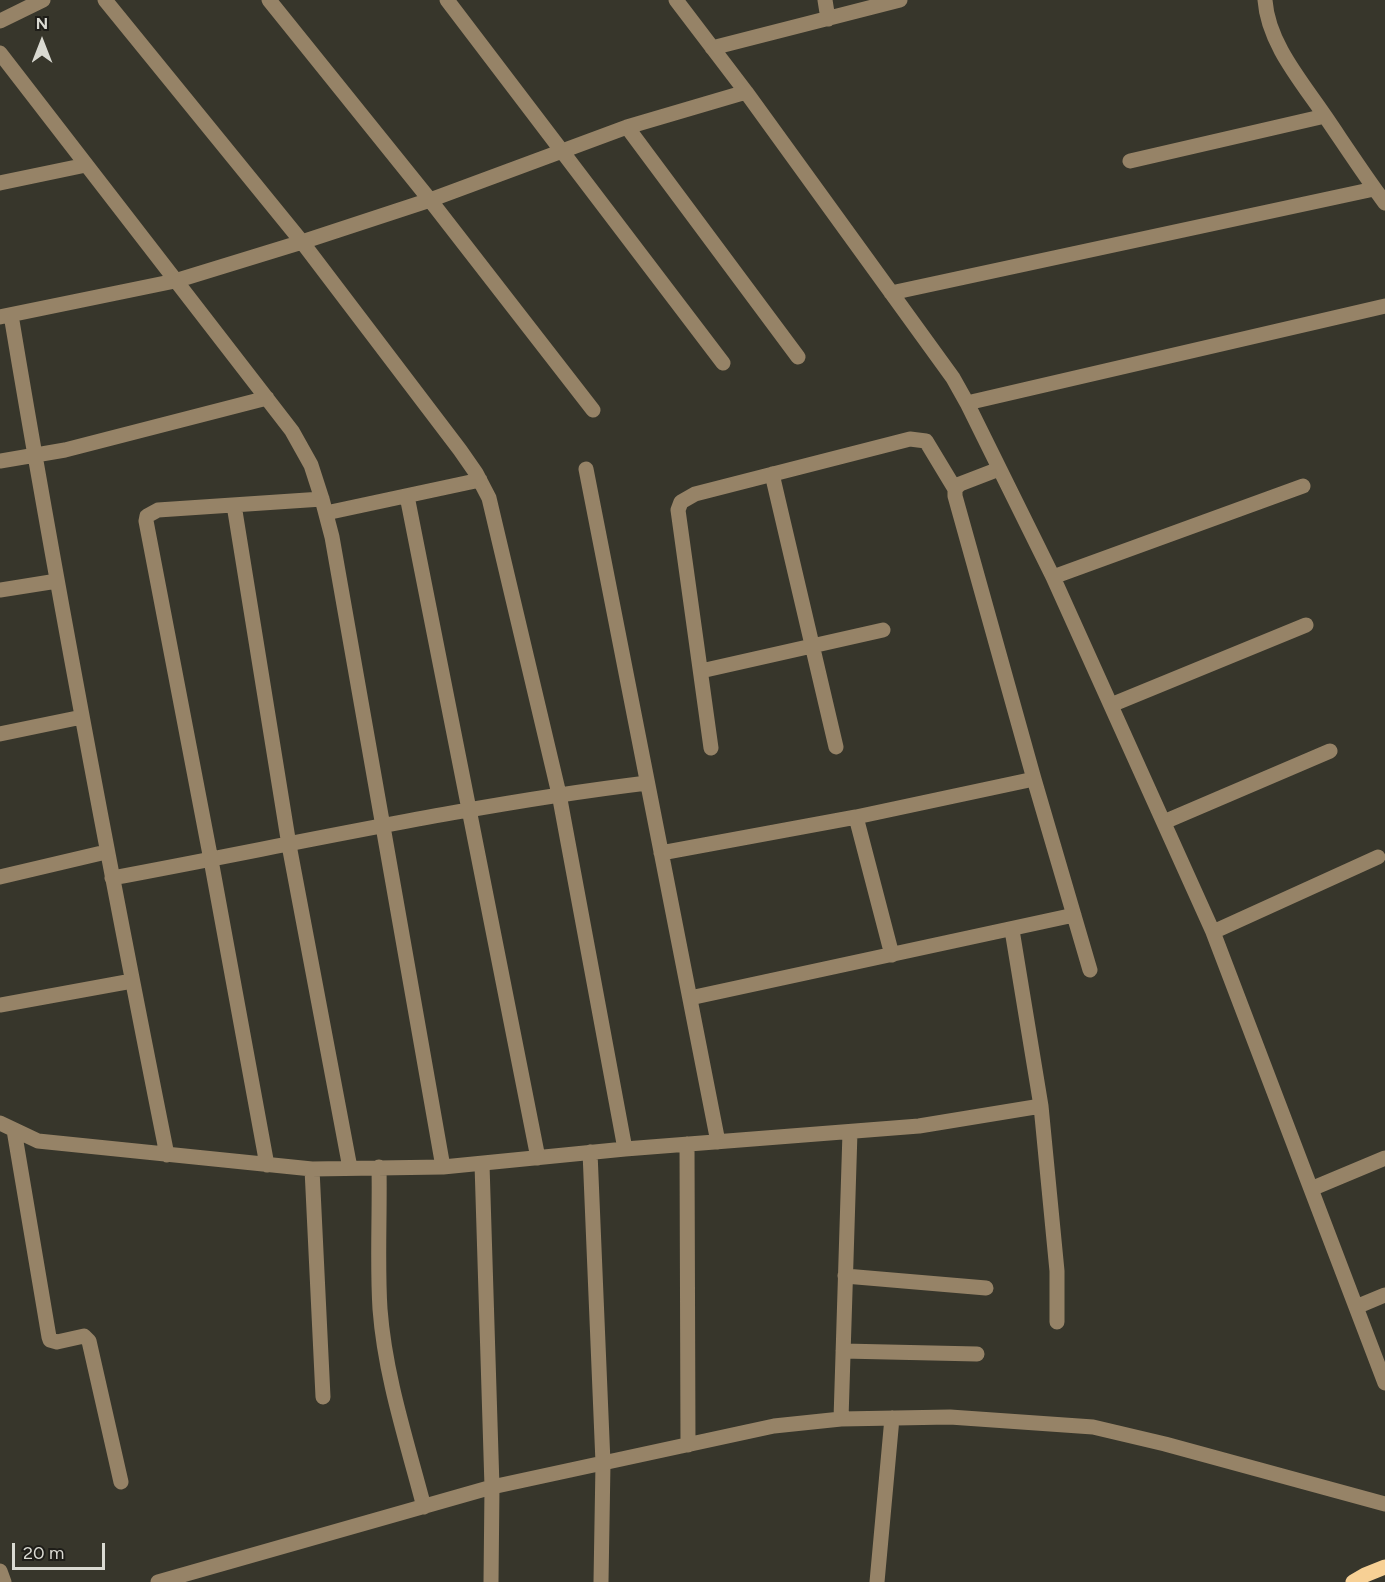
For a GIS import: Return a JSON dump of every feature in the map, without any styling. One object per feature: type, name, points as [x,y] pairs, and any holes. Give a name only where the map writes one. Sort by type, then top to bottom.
[{"type":"main road","points":[[1353,1582],[1385,1567]]},
{"type":"street","points":[[0,21],[43,0]]},
{"type":"street","points":[[105,0],[303,242],[460,450],[489,498],[559,794],[625,1149]]},
{"type":"street","points":[[269,0],[430,200],[593,410]]},
{"type":"street","points":[[447,0],[723,363]]},
{"type":"street","points":[[676,0],[746,92],[953,378],[967,403],[1053,577],[1214,932],[1385,1383]]},
{"type":"street","points":[[825,0],[828,19]]},
{"type":"street","points":[[712,48],[900,0]]},
{"type":"street","points":[[1264,0],[1275,39],[1385,203]]},
{"type":"street","points":[[0,53],[292,431],[311,465],[334,549],[381,827],[443,1167]]},
{"type":"street","points":[[167,1155],[106,852],[35,457],[6,316],[175,281],[430,200],[627,127],[746,92]]},
{"type":"street","points":[[1130,161],[1325,116]]},
{"type":"street","points":[[627,127],[798,357]]},
{"type":"street","points":[[0,183],[86,165]]},
{"type":"street","points":[[891,293],[1374,189]]},
{"type":"street","points":[[967,403],[1385,306]]},
{"type":"street","points":[[0,461],[35,457],[267,398]]},
{"type":"street","points":[[711,748],[678,510],[681,502],[695,494],[910,439],[926,441],[955,489],[1034,779],[1090,970]]},
{"type":"street","points":[[586,469],[718,1142]]},
{"type":"street","points":[[955,489],[960,484],[999,469]]},
{"type":"street","points":[[772,474],[836,747]]},
{"type":"street","points":[[267,1165],[212,860],[146,521],[147,516],[158,510],[234,505],[324,506],[407,496],[480,480]]},
{"type":"street","points":[[1053,577],[1303,486]]},
{"type":"street","points":[[407,496],[538,1158]]},
{"type":"street","points":[[234,505],[289,845],[350,1168]]},
{"type":"street","points":[[0,590],[57,581]]},
{"type":"street","points":[[1111,705],[1306,625]]},
{"type":"street","points":[[700,671],[883,630]]},
{"type":"street","points":[[0,734],[82,717]]},
{"type":"street","points":[[1164,822],[1330,751]]},
{"type":"street","points":[[661,854],[856,817],[1034,779]]},
{"type":"street","points":[[112,878],[559,794],[647,783]]},
{"type":"street","points":[[856,817],[892,955]]},
{"type":"street","points":[[0,877],[106,852]]},
{"type":"street","points":[[1214,932],[1378,856]]},
{"type":"street","points":[[690,998],[1074,915]]},
{"type":"street","points":[[1012,930],[1041,1106],[1056,1271],[1058,1322]]},
{"type":"street","points":[[0,1005],[132,981]]},
{"type":"street","points":[[0,1123],[38,1141],[267,1165],[312,1169],[443,1167],[590,1152],[919,1126],[1041,1106]]},
{"type":"street","points":[[14,1130],[49,1337],[50,1340],[57,1342],[84,1336],[89,1341],[121,1482]]},
{"type":"street","points":[[841,1419],[850,1132]]},
{"type":"street","points":[[687,1144],[688,1445]]},
{"type":"street","points":[[590,1152],[603,1463],[601,1582]]},
{"type":"street","points":[[1311,1189],[1385,1158]]},
{"type":"street","points":[[482,1164],[492,1487],[491,1582]]},
{"type":"street","points":[[380,1167],[380,1309],[384,1341],[424,1507]]},
{"type":"street","points":[[312,1169],[323,1397]]},
{"type":"street","points":[[845,1275],[986,1288]]},
{"type":"street","points":[[1356,1307],[1385,1295]]},
{"type":"street","points":[[843,1351],[977,1354]]},
{"type":"street","points":[[158,1582],[492,1487],[774,1426],[841,1419],[950,1417],[1093,1427],[1166,1444],[1385,1504]]},
{"type":"street","points":[[877,1582],[892,1418]]},
{"type":"street","points":[[0,1571],[4,1582]]}]
